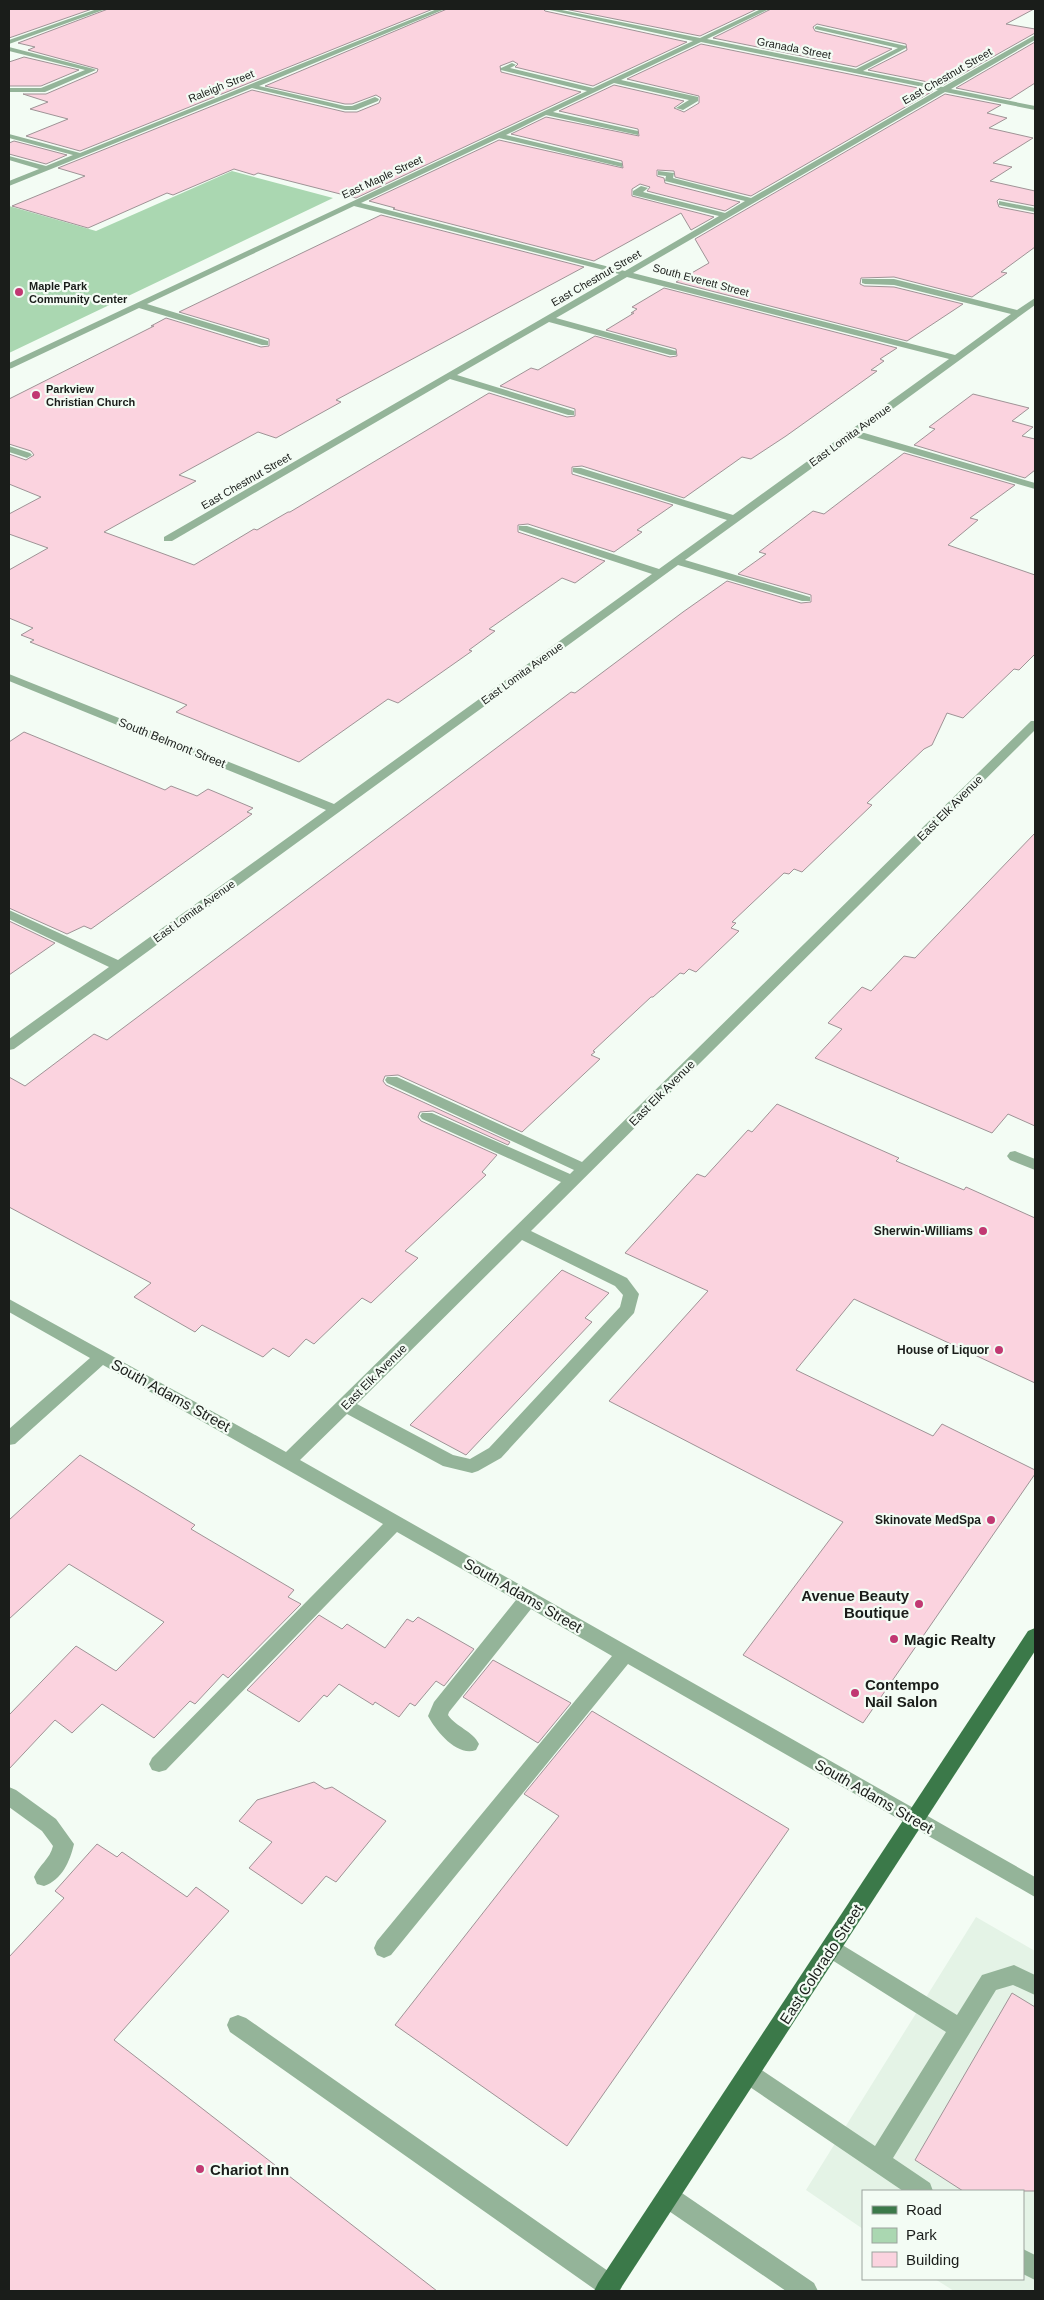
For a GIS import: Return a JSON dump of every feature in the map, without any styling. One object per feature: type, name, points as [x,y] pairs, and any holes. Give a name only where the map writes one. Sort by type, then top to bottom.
[{"type":"main road","name":"East Colorado Street","points":[[608,2288],[1035,1636]]},
{"type":"street","points":[[76,9],[92,13]]},
{"type":"street","points":[[9,42],[103,9]]},
{"type":"street","name":"Raleigh Street","points":[[9,184],[442,9]]},
{"type":"street","name":"Granada Street","points":[[548,9],[1035,108]]},
{"type":"street","name":"East Maple Street","points":[[9,366],[766,9]]},
{"type":"street","points":[[817,28],[904,46],[856,72]]},
{"type":"street","name":"East Chestnut Street","points":[[168,538],[1035,37]]},
{"type":"street","points":[[9,49],[92,70],[42,90],[9,90]]},
{"type":"street","points":[[512,65],[503,69],[594,90]]},
{"type":"street","points":[[614,81],[696,99],[680,108]]},
{"type":"street","points":[[251,86],[345,108],[353,108],[375,99]]},
{"type":"street","points":[[545,113],[635,133]]},
{"type":"street","points":[[498,135],[619,165]]},
{"type":"street","points":[[9,136],[80,155]]},
{"type":"street","points":[[9,158],[46,169]]},
{"type":"street","points":[[661,172],[671,175],[668,179],[753,201]]},
{"type":"street","points":[[644,188],[636,193],[727,216]]},
{"type":"street","points":[[1002,203],[1035,210]]},
{"type":"street","name":"South Everett Street","points":[[354,204],[955,358]]},
{"type":"street","points":[[865,281],[894,282],[1029,308]]},
{"type":"street","points":[[139,305],[265,343]]},
{"type":"street","name":"East Lomita Avenue","points":[[9,1046],[955,358],[1029,308]]},
{"type":"street","points":[[548,319],[673,353]]},
{"type":"street","points":[[449,376],[571,413]]},
{"type":"street","points":[[853,433],[1035,486]]},
{"type":"street","points":[[9,449],[27,455]]},
{"type":"street","points":[[577,470],[734,519]]},
{"type":"street","points":[[526,527],[663,571]]},
{"type":"street","points":[[676,561],[806,599]]},
{"type":"street","name":"South Belmont Street","points":[[9,677],[334,809]]},
{"type":"street","name":"East Elk Avenue","points":[[288,1461],[1035,724]]},
{"type":"street","points":[[9,914],[119,966]]},
{"type":"street","points":[[392,1080],[585,1169]]},
{"type":"street","points":[[427,1116],[572,1181]]},
{"type":"street","points":[[1015,1156],[1035,1165]]},
{"type":"street","points":[[345,1405],[449,1461],[472,1466],[495,1453],[628,1309],[631,1294],[621,1282],[520,1232]]},
{"type":"street","name":"South Adams Street","points":[[9,1305],[396,1522],[1035,1888]]},
{"type":"street","points":[[9,1439],[102,1357]]},
{"type":"street","points":[[159,1764],[396,1522]]},
{"type":"street","points":[[469,1744],[446,1728],[438,1716],[442,1708],[528,1599]]},
{"type":"street","points":[[384,1948],[625,1654]]},
{"type":"street","points":[[9,1796],[50,1826],[64,1844],[60,1859],[44,1877]]},
{"type":"street","points":[[831,1948],[960,2029]]},
{"type":"street","points":[[878,2161],[989,1982],[1014,1975],[1035,1986]]},
{"type":"street","points":[[238,2025],[608,2288]]},
{"type":"street","points":[[749,2074],[921,2190]]},
{"type":"street","points":[[668,2197],[806,2291]]},
{"type":"street","points":[[1024,2261],[1035,2268]]},
{"type":"shaded area","points":[[976,1917],[1035,1951],[1035,2291],[954,2291],[937,2280],[1024,2280],[1024,2190],[862,2190],[862,2228],[806,2190]]},
{"type":"green space","points":[[232,171],[333,198],[9,353],[9,206],[96,231]]},
{"type":"building","points":[[9,9],[92,9],[9,38]]},
{"type":"building","points":[[108,9],[433,9],[80,151],[26,136],[68,119],[30,109],[48,102],[23,94],[46,94],[97,72],[98,69],[28,50],[35,47],[18,43]]},
{"type":"building","points":[[447,9],[543,9],[545,11],[687,42],[593,86],[515,67],[518,64],[513,61],[500,66],[501,72],[581,92],[356,198],[258,173],[254,175],[234,169],[173,195],[167,193],[88,228],[12,206],[85,176],[58,168],[252,90],[345,112],[357,112],[379,103],[381,98],[376,95],[352,104],[345,104],[265,86]]},
{"type":"building","points":[[565,9],[757,9],[700,36]]},
{"type":"building","points":[[771,9],[1034,9],[1006,24],[1035,29],[1035,33],[943,85],[868,70],[907,50],[906,44],[817,24],[813,27],[815,31],[892,49],[856,67],[713,38]]},
{"type":"building","points":[[1035,42],[1035,83],[1010,99],[956,88]]},
{"type":"building","points":[[701,44],[933,91],[751,196],[675,177],[674,171],[657,170],[657,176],[664,178],[665,183],[740,202],[725,211],[647,191],[650,187],[640,184],[632,189],[632,196],[714,217],[691,230],[681,213],[594,261],[393,209],[395,208],[369,201],[499,140],[623,168],[622,161],[511,134],[546,117],[639,136],[638,129],[559,111],[614,85],[684,101],[674,108],[684,112],[699,103],[699,96],[627,79]]},
{"type":"building","points":[[24,57],[79,70],[41,86],[9,86],[9,62]]},
{"type":"building","points":[[945,94],[1001,105],[987,113],[1007,118],[989,128],[1033,138],[993,163],[1012,167],[990,181],[1035,191],[1035,206],[999,199],[997,201],[999,207],[1035,214],[1035,247],[1001,272],[1007,273],[972,297],[894,277],[861,278],[860,284],[864,286],[894,287],[963,304],[907,341],[676,282],[709,263],[695,239]]},
{"type":"building","points":[[14,141],[67,155],[46,164],[9,154],[9,143]]},
{"type":"building","points":[[381,215],[584,267],[336,400],[341,402],[276,438],[258,432],[179,475],[196,481],[104,532],[194,565],[254,529],[257,530],[290,512],[489,393],[567,417],[575,416],[575,409],[500,386],[531,368],[538,370],[595,336],[670,357],[677,356],[676,349],[606,330],[634,313],[631,313],[637,309],[632,307],[664,288],[897,348],[880,359],[884,361],[871,370],[877,371],[786,436],[751,459],[742,457],[684,498],[582,466],[572,467],[572,474],[673,505],[637,530],[642,532],[614,552],[528,524],[518,525],[518,532],[605,561],[575,583],[562,578],[489,629],[495,631],[469,650],[472,651],[398,703],[388,699],[299,762],[176,712],[187,705],[30,642],[34,640],[21,635],[33,628],[9,618],[9,570],[48,548],[9,534],[9,514],[41,497],[9,484],[9,454],[26,460],[34,455],[31,451],[9,444],[9,399],[154,326],[151,326],[166,318],[261,347],[269,346],[269,339],[179,312]]},
{"type":"building","points":[[973,394],[1029,408],[1012,421],[1033,427],[1022,436],[1035,439],[1035,470],[1025,478],[914,445],[935,429],[929,427]]},
{"type":"building","points":[[904,453],[1015,485],[970,518],[978,520],[948,545],[1035,575],[1035,654],[1019,670],[1014,669],[963,718],[947,713],[932,745],[924,749],[867,803],[872,805],[802,872],[794,869],[789,874],[784,873],[732,922],[736,923],[731,928],[739,931],[696,972],[689,969],[684,974],[680,973],[593,1051],[595,1052],[591,1055],[600,1059],[522,1132],[398,1075],[385,1076],[383,1081],[386,1085],[510,1142],[508,1145],[433,1111],[420,1112],[418,1117],[421,1121],[497,1155],[482,1172],[486,1175],[405,1251],[418,1258],[371,1303],[362,1298],[314,1344],[306,1339],[289,1357],[273,1348],[263,1357],[202,1325],[195,1332],[134,1297],[151,1283],[9,1207],[9,1077],[25,1086],[94,1034],[107,1040],[571,692],[575,693],[727,581],[801,603],[811,602],[811,595],[738,574],[766,554],[759,552],[813,511],[824,514]]},
{"type":"building","points":[[24,732],[165,790],[171,786],[197,796],[208,789],[253,808],[247,812],[252,814],[91,929],[84,926],[67,934],[9,908],[9,742]]},
{"type":"building","points":[[1035,833],[1035,1126],[1008,1114],[992,1133],[815,1058],[842,1029],[828,1023],[862,987],[871,991],[904,956],[915,958]]},
{"type":"building","points":[[9,921],[55,943],[9,975]]},
{"type":"building","points":[[777,1104],[899,1158],[896,1161],[964,1190],[966,1187],[1035,1218],[1035,1383],[854,1299],[796,1370],[933,1436],[942,1424],[1035,1470],[1035,1474],[863,1723],[743,1655],[843,1522],[609,1401],[708,1291],[625,1253],[697,1174],[705,1177],[748,1130],[752,1132]]},
{"type":"building","points":[[562,1270],[609,1293],[585,1318],[592,1322],[466,1455],[410,1425]]},
{"type":"building","points":[[80,1455],[195,1525],[191,1529],[294,1590],[288,1597],[301,1604],[228,1678],[223,1674],[195,1704],[190,1701],[154,1738],[102,1704],[72,1733],[55,1720],[9,1769],[9,1715],[76,1646],[116,1671],[164,1622],[69,1564],[9,1619],[9,1520]]},
{"type":"building","points":[[319,1615],[342,1629],[347,1624],[385,1648],[407,1619],[413,1622],[418,1617],[474,1649],[444,1686],[436,1681],[415,1706],[410,1703],[399,1717],[375,1702],[373,1705],[339,1684],[327,1697],[324,1695],[299,1722],[247,1690]]},
{"type":"building","points":[[493,1660],[571,1703],[538,1743],[463,1697]]},
{"type":"building","points":[[592,1711],[789,1829],[567,2146],[395,2025],[559,1816],[524,1794]]},
{"type":"building","points":[[314,1782],[325,1789],[332,1787],[386,1821],[336,1882],[326,1876],[302,1904],[249,1868],[272,1842],[239,1821],[257,1800]]},
{"type":"building","points":[[97,1844],[117,1857],[122,1852],[187,1897],[196,1887],[229,1911],[114,2040],[437,2291],[9,2291],[9,1957],[64,1898],[55,1891]]},
{"type":"building","points":[[1012,1993],[1035,2007],[1035,2191],[961,2190],[915,2160]]},
{"type":"place","name":"Maple Park Community Center","points":[[19,292]]},
{"type":"place","name":"Parkview Christian Church","points":[[36,395]]},
{"type":"place","name":"Sherwin-Williams","points":[[983,1231]]},
{"type":"place","name":"House of Liquor","points":[[999,1350]]},
{"type":"place","name":"Skinovate MedSpa","points":[[991,1520]]},
{"type":"place","name":"Avenue Beauty Boutique","points":[[919,1604]]},
{"type":"place","name":"Magic Realty","points":[[894,1639]]},
{"type":"place","name":"Contempo Nail Salon","points":[[855,1693]]},
{"type":"place","name":"Chariot Inn","points":[[200,2169]]}]
